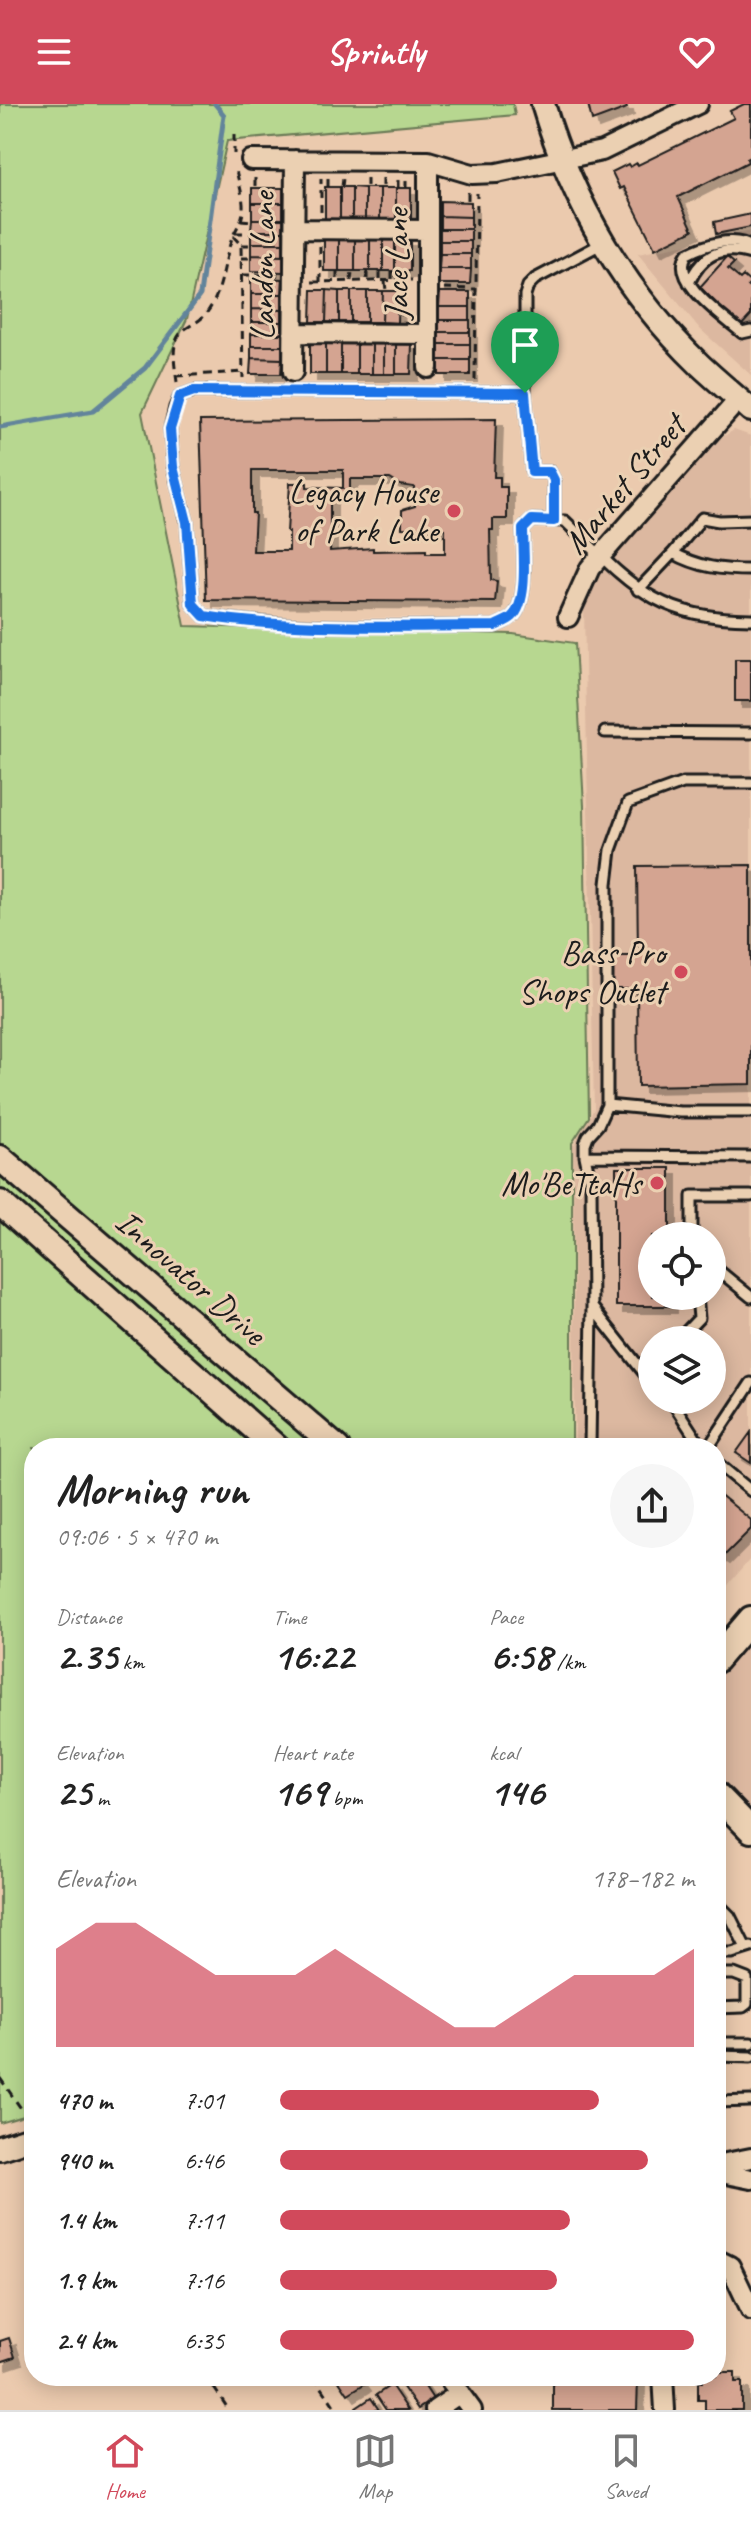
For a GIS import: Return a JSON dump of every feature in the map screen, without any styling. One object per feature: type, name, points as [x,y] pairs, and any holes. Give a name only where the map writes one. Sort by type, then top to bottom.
[{"type":"main road","name":"Innovator Drive","points":[[0,1158],[325,1438]]},
{"type":"main road","name":"Innovator Drive","points":[[0,1203],[266,1438]]},
{"type":"main road","points":[[726,1648],[751,1619]]},
{"type":"main road","points":[[726,1804],[751,1830]]},
{"type":"street","points":[[543,104],[585,210],[603,243],[634,288],[676,339],[745,400]]},
{"type":"street","points":[[253,169],[295,160],[428,161],[472,174],[509,172],[602,151],[698,104]]},
{"type":"street","name":"Landon Lane","points":[[293,372],[295,160]]},
{"type":"street","name":"Jace Lane","points":[[428,161],[428,368]]},
{"type":"street","points":[[294,229],[428,230]]},
{"type":"street","points":[[293,333],[428,334]]},
{"type":"street","name":"Market Street","points":[[568,617],[583,581],[600,556],[745,400]]},
{"type":"street","points":[[0,2150],[24,2135]]},
{"type":"street","points":[[0,2150],[24,2151]]},
{"type":"street","points":[[726,2163],[751,2158]]},
{"type":"street","points":[[726,2174],[751,2179]]},
{"type":"street","points":[[726,2264],[730,2266],[751,2310]]},
{"type":"street","points":[[435,2410],[451,2386]]},
{"type":"street","points":[[457,2386],[472,2410]]},
{"type":"street","points":[[664,2386],[665,2410]]},
{"type":"lane","points":[[751,247],[744,242],[730,241],[687,254],[683,267],[689,283],[742,333],[751,331]]},
{"type":"lane","points":[[554,521],[554,480],[550,472],[532,472],[525,393],[525,295],[535,279],[603,243]]},
{"type":"lane","points":[[689,283],[712,254],[737,248],[751,254]]},
{"type":"lane","points":[[525,393],[194,391],[180,396],[170,429],[173,467],[187,522],[193,604],[204,616],[233,620],[335,626],[495,626],[513,616],[521,602],[523,529],[532,520],[565,521],[638,590],[660,603],[717,618],[751,619]]},
{"type":"lane","points":[[638,590],[702,518],[751,520]]},
{"type":"lane","points":[[673,553],[712,568],[751,570]]},
{"type":"lane","points":[[605,732],[751,733]]},
{"type":"lane","points":[[590,1438],[591,1184],[585,1156],[588,1136],[598,1125],[607,1105],[607,884],[611,850],[628,803],[683,783],[751,783]]},
{"type":"lane","points":[[607,1105],[680,1112],[751,1112]]},
{"type":"lane","points":[[585,1156],[751,1157]]},
{"type":"lane","points":[[692,1222],[692,1196],[751,1196]]},
{"type":"lane","points":[[726,1276],[751,1297]]},
{"type":"lane","points":[[592,1307],[638,1362]]},
{"type":"lane","points":[[712,1438],[751,1383]]},
{"type":"lane","points":[[681,1414],[698,1438]]},
{"type":"lane","points":[[726,1470],[751,1491]]},
{"type":"lane","points":[[726,1912],[748,1947],[726,1953]]},
{"type":"lane","points":[[726,1974],[747,1979],[747,2004],[726,2008]]},
{"type":"lane","points":[[726,2043],[751,2043]]},
{"type":"lane","points":[[726,2056],[751,2057]]},
{"type":"lane","points":[[726,2102],[751,2101]]},
{"type":"path","points":[[177,383],[176,342],[181,331],[200,321],[214,302],[234,233],[241,220],[243,206],[234,156],[234,134]]},
{"type":"path","points":[[253,169],[255,188]]},
{"type":"path","points":[[321,178],[321,220]]},
{"type":"path","points":[[328,178],[328,187]]},
{"type":"path","points":[[342,187],[343,178]]},
{"type":"path","points":[[367,178],[367,188]]},
{"type":"path","points":[[383,178],[383,188]]},
{"type":"path","points":[[398,180],[398,188]]},
{"type":"path","points":[[406,181],[406,188]]},
{"type":"path","points":[[468,192],[468,202]]},
{"type":"path","points":[[243,206],[252,206]]},
{"type":"path","points":[[471,219],[477,219]]},
{"type":"path","points":[[241,220],[252,221]]},
{"type":"path","points":[[471,231],[477,231]]},
{"type":"path","points":[[234,233],[251,233]]},
{"type":"path","points":[[320,238],[320,282]]},
{"type":"path","points":[[471,244],[477,244]]},
{"type":"path","points":[[241,245],[251,245]]},
{"type":"path","points":[[471,257],[477,257]]},
{"type":"path","points":[[241,258],[251,258]]},
{"type":"path","points":[[337,271],[341,291]]},
{"type":"path","points":[[352,271],[355,291]]},
{"type":"path","points":[[367,271],[370,291]]},
{"type":"path","points":[[380,271],[386,291]]},
{"type":"path","points":[[392,271],[392,281]]},
{"type":"path","points":[[407,271],[407,280]]},
{"type":"path","points":[[471,272],[477,272]]},
{"type":"path","points":[[242,275],[285,275]]},
{"type":"path","points":[[401,280],[401,324]]},
{"type":"path","points":[[306,281],[416,280]]},
{"type":"path","points":[[314,282],[315,290]]},
{"type":"path","points":[[329,282],[329,290]]},
{"type":"path","points":[[436,288],[477,289]]},
{"type":"path","points":[[243,291],[251,291]]},
{"type":"path","points":[[470,296],[477,296]]},
{"type":"path","points":[[243,306],[251,306]]},
{"type":"path","points":[[470,310],[477,310]]},
{"type":"path","points":[[243,319],[251,319]]},
{"type":"path","points":[[470,323],[477,323]]},
{"type":"path","points":[[243,332],[251,332]]},
{"type":"path","points":[[470,335],[476,335]]},
{"type":"path","points":[[243,344],[251,344]]},
{"type":"path","points":[[470,348],[476,348]]},
{"type":"path","points":[[243,356],[251,356]]},
{"type":"path","points":[[470,363],[476,363]]},
{"type":"path","points":[[176,376],[250,371]]},
{"type":"path","points":[[0,2078],[24,2116]]},
{"type":"path","points":[[213,2386],[229,2410]]},
{"type":"path","points":[[321,2386],[337,2410]]},
{"type":"shaded area","points":[[751,231],[751,375],[700,329],[638,254]]},
{"type":"shaded area","points":[[734,430],[751,436],[751,1558],[726,1587],[726,1438],[575,1438],[573,1146],[594,1109],[584,608],[594,582],[721,438]]},
{"type":"shaded area","points":[[751,1627],[751,1823],[726,1806],[726,1653]]},
{"type":"green space","points":[[0,104],[513,104],[515,115],[227,141],[187,319],[142,413],[185,626],[513,634],[575,643],[584,806],[589,1117],[572,1143],[572,1438],[24,1438],[24,2116],[0,2123]]},
{"type":"building","points":[[588,104],[626,104],[627,108],[592,121]]},
{"type":"building","points":[[751,104],[751,157],[747,159],[748,162],[678,197],[693,230],[655,249],[624,187],[620,189],[612,172],[628,164],[630,167],[638,165],[734,118],[730,111]]},
{"type":"building","points":[[325,187],[340,187],[340,219],[325,219]]},
{"type":"building","points":[[340,187],[352,187],[352,219],[340,219]]},
{"type":"building","points":[[352,187],[365,188],[365,220],[352,219]]},
{"type":"building","points":[[252,188],[283,188],[283,203],[252,203]]},
{"type":"building","points":[[365,188],[380,188],[380,220],[365,220]]},
{"type":"building","points":[[380,188],[396,188],[396,220],[380,220]]},
{"type":"building","points":[[396,188],[411,188],[411,220],[396,220]]},
{"type":"building","points":[[440,201],[471,202],[471,217],[440,216]]},
{"type":"building","points":[[252,203],[283,203],[283,219],[252,219]]},
{"type":"building","points":[[751,214],[751,227],[716,234],[714,222]]},
{"type":"building","points":[[440,216],[471,217],[471,229],[440,229]]},
{"type":"building","points":[[252,219],[283,219],[283,231],[251,231]]},
{"type":"building","points":[[440,229],[471,229],[471,241],[440,241]]},
{"type":"building","points":[[251,231],[283,231],[283,243],[251,243]]},
{"type":"building","points":[[324,239],[339,239],[339,271],[324,271]]},
{"type":"building","points":[[339,239],[355,239],[355,271],[339,271]]},
{"type":"building","points":[[355,239],[370,239],[370,271],[355,271]]},
{"type":"building","points":[[370,239],[383,239],[383,271],[370,271]]},
{"type":"building","points":[[383,239],[395,239],[395,271],[383,271]]},
{"type":"building","points":[[395,239],[410,239],[410,271],[395,271]]},
{"type":"building","points":[[440,241],[471,241],[471,254],[440,254]]},
{"type":"building","points":[[251,243],[283,243],[283,256],[251,255]]},
{"type":"building","points":[[440,254],[471,254],[471,269],[439,269]]},
{"type":"building","points":[[251,255],[283,256],[283,272],[251,271]]},
{"type":"building","points":[[727,257],[734,263],[728,269],[751,283],[748,286],[751,289],[751,315],[740,327],[700,287]]},
{"type":"building","points":[[439,269],[471,269],[470,284],[439,284]]},
{"type":"building","points":[[251,278],[283,279],[282,294],[251,294]]},
{"type":"building","points":[[312,290],[327,290],[326,322],[311,322]]},
{"type":"building","points":[[327,290],[339,291],[339,322],[326,322]]},
{"type":"building","points":[[339,291],[351,291],[351,322],[339,322]]},
{"type":"building","points":[[351,291],[367,291],[367,322],[351,322]]},
{"type":"building","points":[[367,291],[383,291],[382,322],[367,322]]},
{"type":"building","points":[[383,291],[398,291],[397,323],[382,322]]},
{"type":"building","points":[[440,292],[470,292],[470,307],[439,307]]},
{"type":"building","points":[[251,294],[282,294],[282,310],[251,309]]},
{"type":"building","points":[[439,307],[470,307],[470,320],[439,320]]},
{"type":"building","points":[[251,309],[282,310],[282,322],[251,322]]},
{"type":"building","points":[[439,320],[470,320],[470,332],[439,332]]},
{"type":"building","points":[[251,322],[282,322],[282,334],[251,334]]},
{"type":"building","points":[[439,332],[470,332],[470,344],[439,344]]},
{"type":"building","points":[[251,334],[282,334],[282,346],[251,346]]},
{"type":"building","points":[[310,343],[326,343],[326,374],[310,374]]},
{"type":"building","points":[[326,343],[341,343],[341,374],[326,374]]},
{"type":"building","points":[[341,343],[357,343],[357,374],[341,374]]},
{"type":"building","points":[[357,343],[372,343],[372,374],[357,374]]},
{"type":"building","points":[[372,343],[384,343],[384,374],[372,374]]},
{"type":"building","points":[[384,343],[396,343],[396,374],[384,374]]},
{"type":"building","points":[[396,343],[412,343],[411,374],[396,374]]},
{"type":"building","points":[[439,344],[470,344],[470,360],[439,360]]},
{"type":"building","points":[[251,346],[282,346],[282,359],[251,358]]},
{"type":"building","points":[[251,358],[282,359],[281,374],[250,374]]},
{"type":"building","points":[[439,360],[470,360],[470,375],[439,375]]},
{"type":"building","name":"Legacy House of Park Lake","points":[[496,419],[494,477],[500,477],[500,487],[507,487],[507,519],[493,519],[493,530],[490,530],[491,580],[497,581],[495,602],[206,600],[200,421]],"holes":[[[252,470],[343,470],[343,488],[290,483],[289,551],[253,551],[255,513],[252,513]],[[350,479],[390,479],[400,485],[414,487],[415,506],[402,510],[402,528],[445,529],[445,553],[426,553],[426,550],[373,551],[373,548],[330,551],[330,495],[350,495]]]},
{"type":"building","points":[[735,659],[751,659],[751,701],[735,701]]},
{"type":"building","name":"Bass Pro Shops Outlet","points":[[751,865],[751,1084],[638,1086],[637,989],[612,989],[612,956],[638,956],[637,866]]},
{"type":"building","points":[[616,1168],[670,1168],[670,1222],[638,1222],[638,1306],[616,1306]]},
{"type":"building","points":[[751,1432],[751,1463],[736,1453]]},
{"type":"building","points":[[726,1500],[751,1520],[751,1529],[726,1554]]},
{"type":"building","points":[[9,2338],[15,2357],[0,2362],[0,2341]]},
{"type":"building","points":[[726,2372],[735,2372],[735,2382],[742,2382],[742,2410],[705,2410],[705,2400],[698,2400],[698,2386],[726,2386]]},
{"type":"building","points":[[343,2386],[361,2386],[348,2394]]},
{"type":"building","points":[[392,2386],[408,2410],[386,2410],[376,2395]]},
{"type":"building","points":[[402,2386],[425,2386],[433,2399],[418,2409]]},
{"type":"building","points":[[553,2386],[638,2386],[637,2410],[553,2410]]},
{"type":"building","points":[[371,2398],[379,2410],[357,2410],[356,2408]]},
{"type":"waterway","points":[[0,427],[93,411],[145,368],[200,295],[224,115],[215,104]]},
{"type":"place","name":"Legacy House of Park Lake","points":[[454,511]]},
{"type":"place","name":"Bass Pro Shops Outlet","points":[[681,972]]},
{"type":"place","name":"Mo'BeTtaHs","points":[[657,1183]]},
{"type":"route","points":[[194,391],[525,393],[532,472],[550,472],[554,480],[554,521],[532,520],[523,529],[524,577],[521,602],[513,616],[495,626],[335,626],[204,616],[193,604],[187,522],[173,467],[170,429],[180,396],[194,391]]}]
